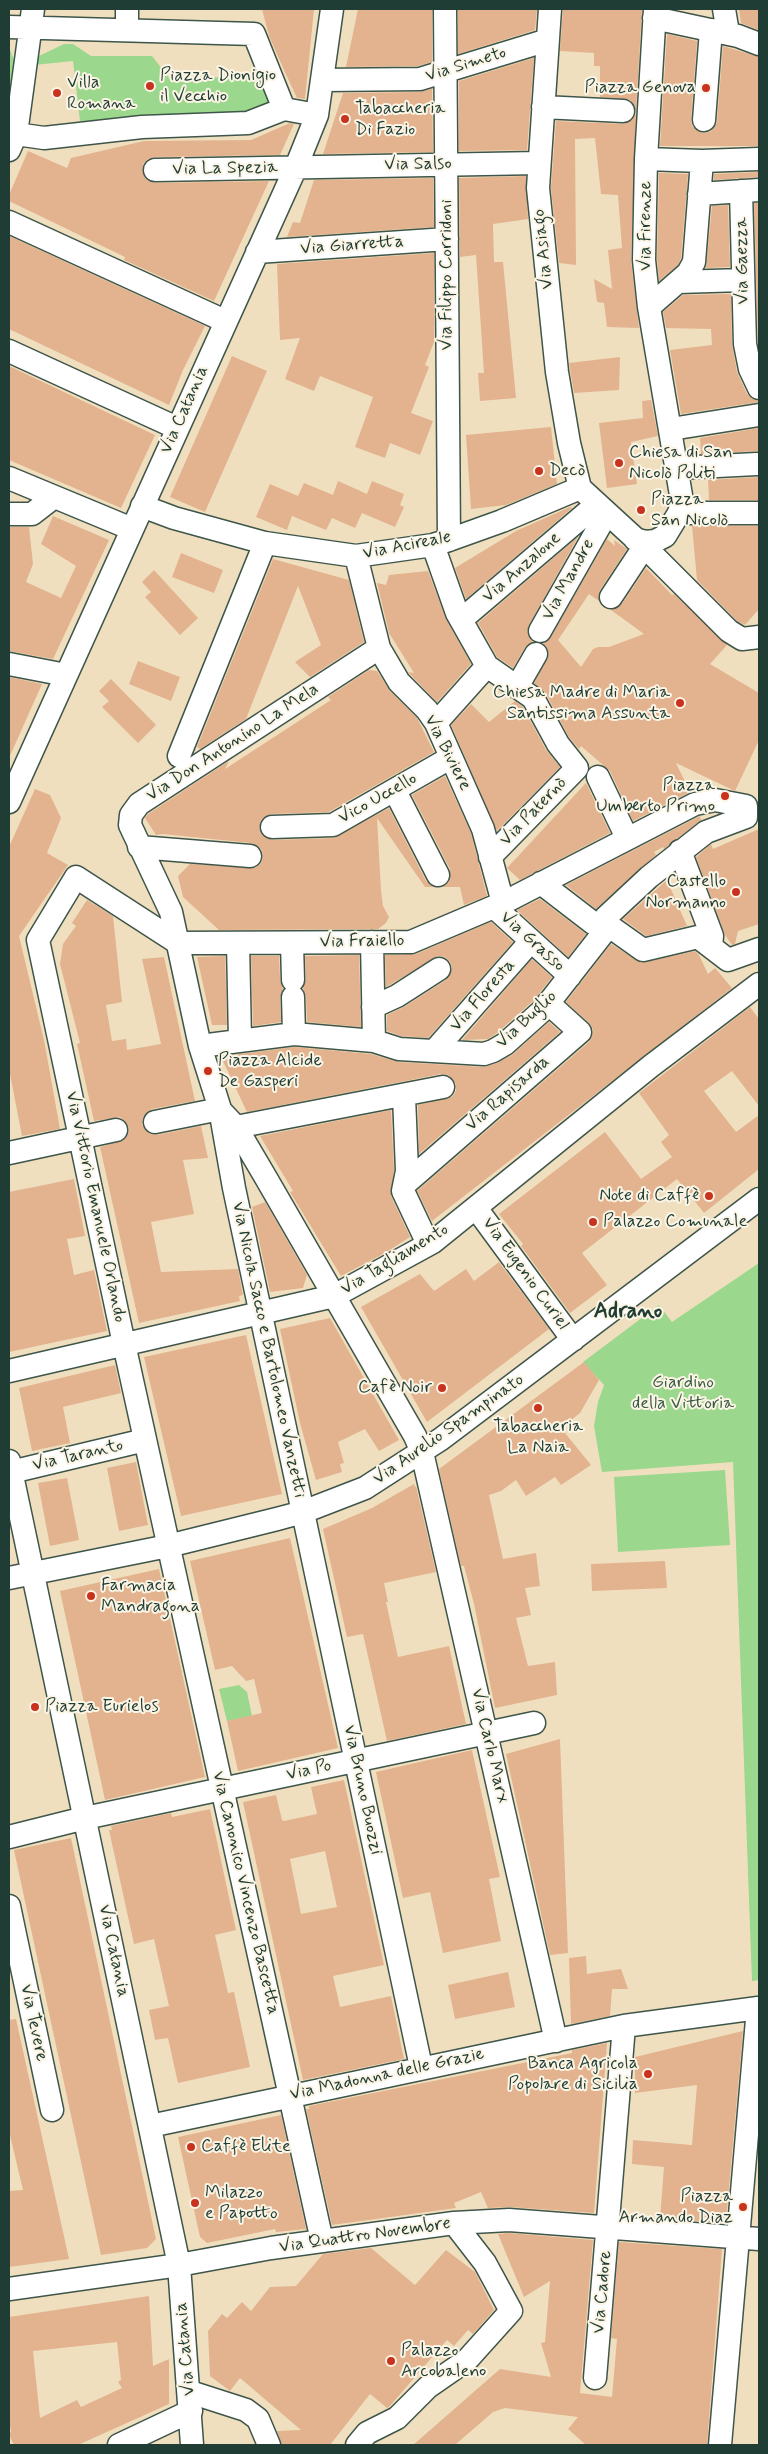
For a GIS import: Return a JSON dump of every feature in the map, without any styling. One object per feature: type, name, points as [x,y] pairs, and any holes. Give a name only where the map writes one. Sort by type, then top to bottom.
[{"type":"street","name":"Via Catania","points":[[9,802],[296,167],[317,115],[332,9]]},
{"type":"street","name":"Via Filippo Corridoni","points":[[441,543],[447,239],[445,9]]},
{"type":"street","name":"Via Asiago","points":[[550,9],[538,188],[557,372],[569,443],[580,488]]},
{"type":"street","points":[[704,120],[726,33],[724,9]]},
{"type":"street","points":[[33,16],[13,142],[142,127],[248,123],[284,109],[317,115]]},
{"type":"street","points":[[9,27],[33,16],[127,18],[254,34],[284,109]]},
{"type":"street","points":[[654,16],[726,33],[759,44]]},
{"type":"street","name":"Via Firenze","points":[[654,16],[646,159],[644,260],[649,307],[682,501],[690,514]]},
{"type":"street","name":"Via Simeto","points":[[323,80],[420,79],[548,40]]},
{"type":"street","points":[[543,107],[623,112]]},
{"type":"street","points":[[646,159],[702,161],[759,159]]},
{"type":"street","points":[[649,307],[688,273],[694,262],[702,161]]},
{"type":"street","name":"Via Salso","points":[[296,167],[539,163]]},
{"type":"street","name":"Via La Spezia","points":[[155,170],[296,167]]},
{"type":"street","points":[[698,194],[750,191]]},
{"type":"street","name":"Via Gaezza","points":[[750,191],[751,240],[742,280],[752,334],[750,369],[759,388]]},
{"type":"street","points":[[9,222],[225,321]]},
{"type":"street","name":"Via Giarretta","points":[[257,252],[447,239]]},
{"type":"street","points":[[678,282],[742,280]]},
{"type":"street","points":[[9,350],[178,428]]},
{"type":"street","points":[[671,428],[759,415]]},
{"type":"street","points":[[677,468],[757,464]]},
{"type":"street","points":[[9,478],[132,529]]},
{"type":"street","points":[[580,488],[596,515],[681,584],[729,631],[742,639],[759,637]]},
{"type":"street","name":"Via Acireale","points":[[142,506],[174,518],[265,543],[356,556],[441,543],[502,521],[580,488]]},
{"type":"street","points":[[9,514],[32,514],[54,497]]},
{"type":"street","points":[[611,597],[639,548],[646,542],[656,541],[665,536],[690,514],[759,512]]},
{"type":"street","name":"Via Anzalone","points":[[461,620],[596,515]]},
{"type":"street","name":"Via Mandre","points":[[540,631],[596,515]]},
{"type":"street","points":[[179,756],[265,543]]},
{"type":"street","name":"Via Paternò","points":[[441,543],[461,620],[487,666],[533,698],[558,744],[577,768],[490,857]]},
{"type":"street","name":"Via Biviere","points":[[356,556],[379,648],[399,682],[427,710],[436,723],[450,758],[463,780],[483,829],[498,905]]},
{"type":"street","name":"Via Don Antonino La Mela","points":[[209,1044],[178,943],[171,912],[139,847],[130,825],[131,815],[139,804],[379,648]]},
{"type":"street","points":[[517,687],[536,654]]},
{"type":"street","points":[[9,664],[66,675]]},
{"type":"street","points":[[436,723],[487,666]]},
{"type":"street","name":"Vico Uccello","points":[[272,827],[333,825],[450,758]]},
{"type":"street","points":[[598,777],[628,838]]},
{"type":"street","points":[[395,791],[438,875]]},
{"type":"street","name":"Via Fraiello","points":[[178,943],[411,942],[498,905],[695,804],[715,800],[746,806],[746,817],[706,832]]},
{"type":"street","name":"Via Buglio","points":[[209,1044],[294,1034],[374,1041],[400,1049],[484,1054],[493,1051],[505,1044],[548,1003],[604,932],[605,918],[680,851],[706,832]]},
{"type":"street","points":[[139,847],[250,856]]},
{"type":"street","points":[[680,851],[707,940],[728,960],[759,949]]},
{"type":"street","name":"Via Vittorio Emanuele Orlando","points":[[168,1546],[38,940],[76,877],[178,943]]},
{"type":"street","points":[[541,883],[593,923],[612,928],[643,950],[707,940]]},
{"type":"street","name":"Via Grasso","points":[[498,905],[531,941],[570,976]]},
{"type":"street","name":"Via Floresta","points":[[435,1050],[531,941]]},
{"type":"street","points":[[238,942],[240,1040]]},
{"type":"street","points":[[292,942],[294,1034]]},
{"type":"street","points":[[372,942],[374,1041]]},
{"type":"street","points":[[373,1008],[397,996],[439,969]]},
{"type":"street","name":"Via Tagliamento","points":[[9,1371],[334,1296],[428,1244],[476,1208],[651,1066],[759,984]]},
{"type":"street","name":"Via Rapisarda","points":[[405,1184],[580,1032],[548,1003]]},
{"type":"street","name":"Via Nicola Sacco e Bartolomeo Vanzetti","points":[[209,1044],[209,1111],[234,1188],[303,1512]]},
{"type":"street","points":[[245,1125],[443,1087]]},
{"type":"street","points":[[404,1096],[407,1171],[403,1191],[428,1244]]},
{"type":"street","points":[[155,1122],[209,1111]]},
{"type":"street","name":"Via Carlo Marx","points":[[209,1111],[245,1125],[269,1184],[415,1436],[422,1452],[556,2041]]},
{"type":"street","points":[[9,1153],[116,1130]]},
{"type":"street","points":[[234,1188],[240,1181],[257,1175],[269,1184]]},
{"type":"street","name":"Via Aurelio Spampinato","points":[[9,1578],[168,1546],[303,1512],[366,1488],[422,1452],[759,1199]]},
{"type":"street","name":"Via Eugenio Curiel","points":[[476,1208],[573,1340]]},
{"type":"street","name":"Via Taranto","points":[[10,1466],[145,1440]]},
{"type":"street","name":"Via Catania","points":[[10,1466],[179,2265],[192,2445]]},
{"type":"street","name":"Via Bruno Buozzi","points":[[303,1512],[420,2068]]},
{"type":"street","name":"Via Canonico Vincenzo Bascetta","points":[[168,1546],[322,2241]]},
{"type":"street","name":"Via Po","points":[[9,1837],[85,1818],[534,1723]]},
{"type":"street","name":"Via Tevere","points":[[9,1906],[12,1941],[52,2110]]},
{"type":"street","name":"Via Madonna delle Grazie","points":[[150,2126],[624,2026],[758,2008],[731,2236]]},
{"type":"street","name":"Via Cadore","points":[[595,2378],[609,2227],[624,2026]]},
{"type":"street","name":"Via Quattro Novembre","points":[[9,2289],[179,2265],[322,2241],[454,2223],[509,2220],[759,2239]]},
{"type":"street","points":[[357,2445],[367,2433],[397,2418],[428,2387],[467,2360],[512,2311],[485,2263],[454,2223]]},
{"type":"street","points":[[720,2445],[731,2236]]},
{"type":"street","points":[[119,2445],[190,2402],[246,2410],[258,2419],[269,2445]]},
{"type":"green space","points":[[64,44],[73,44],[91,56],[152,56],[170,79],[255,76],[266,87],[272,103],[241,116],[80,121],[73,61],[34,65],[39,56]]},
{"type":"green space","points":[[9,47],[15,63],[9,104]]},
{"type":"green space","name":"Giardino della Vittoria","points":[[759,1263],[759,1980],[752,1981],[733,1462],[602,1472],[594,1426],[598,1402],[604,1385],[583,1362],[659,1305],[672,1322]]},
{"type":"green space","points":[[725,1470],[730,1545],[618,1552],[614,1477]]},
{"type":"green space","points":[[239,1685],[247,1692],[252,1716],[227,1721],[219,1689]]},
{"type":"building","points":[[262,9],[314,9],[305,99],[297,98],[269,36]]},
{"type":"building","points":[[358,9],[432,9],[432,62],[418,66],[346,67]]},
{"type":"building","points":[[458,9],[537,9],[535,30],[458,54]]},
{"type":"building","points":[[563,9],[642,9],[636,110],[630,100],[600,97],[600,66],[594,66],[594,53],[560,51]]},
{"type":"building","points":[[739,9],[759,9],[759,30],[741,23]]},
{"type":"building","points":[[667,34],[697,41],[691,119],[692,126],[702,133],[710,132],[717,122],[723,46],[759,57],[759,146],[660,146]]},
{"type":"building","points":[[534,58],[527,150],[459,151],[459,81]]},
{"type":"building","points":[[432,89],[433,152],[323,154],[343,93],[420,92]]},
{"type":"building","points":[[636,114],[631,260],[639,328],[607,327],[604,303],[597,302],[594,279],[612,289],[608,250],[622,248],[618,195],[601,194],[595,138],[575,139],[576,265],[559,263],[551,188],[556,121],[623,124],[629,122]]},
{"type":"building","points":[[290,123],[294,124],[280,155],[155,157],[148,159],[143,164],[144,176],[148,181],[155,183],[269,181],[214,301],[124,260],[125,257],[9,201],[9,195],[28,151],[67,168],[71,158],[144,141],[251,140]]},
{"type":"building","points":[[759,172],[759,177],[714,180],[714,174]]},
{"type":"building","points":[[659,173],[688,174],[681,258],[678,265],[659,281],[657,259]]},
{"type":"building","points":[[526,176],[528,219],[493,224],[494,262],[503,262],[516,398],[480,401],[478,373],[484,373],[476,255],[460,257],[459,178]]},
{"type":"building","points":[[433,178],[434,227],[287,237],[293,222],[300,223],[314,180]]},
{"type":"building","points":[[754,203],[759,203],[759,348],[758,343]]},
{"type":"building","points":[[728,205],[730,267],[706,268],[712,206]]},
{"type":"building","points":[[9,236],[205,326],[183,370],[169,405],[9,329]]},
{"type":"building","points":[[434,253],[434,342],[425,365],[429,367],[411,413],[433,421],[420,455],[390,443],[385,458],[355,447],[373,397],[320,376],[314,391],[285,379],[300,338],[280,340],[277,264]]},
{"type":"building","points":[[731,294],[732,344],[737,372],[747,394],[759,402],[681,414],[670,350],[712,345],[711,329],[666,328],[663,312],[683,295]]},
{"type":"building","points":[[232,356],[267,371],[205,512],[170,497]]},
{"type":"building","points":[[620,357],[619,390],[574,393],[569,363]]},
{"type":"building","points":[[9,366],[155,435],[121,508],[9,460]]},
{"type":"building","name":"Chiesa di San Nicolò Politi","points":[[651,400],[658,436],[631,442],[637,484],[607,488],[599,423],[643,418],[642,401]]},
{"type":"building","points":[[551,427],[557,484],[506,505],[471,509],[466,435]]},
{"type":"building","points":[[759,428],[759,451],[701,454],[700,438]]},
{"type":"building","points":[[759,477],[759,500],[709,500],[708,480]]},
{"type":"building","points":[[338,481],[367,494],[372,481],[404,494],[400,505],[404,507],[395,527],[362,513],[355,528],[332,518],[326,530],[292,516],[287,530],[256,517],[270,484],[298,496],[304,483],[333,495]]},
{"type":"building","points":[[570,507],[572,508],[466,599],[455,568],[516,531]]},
{"type":"building","points":[[53,516],[109,540],[53,659],[9,651],[9,527],[29,527],[33,564],[26,582],[61,598],[76,566],[41,544]]},
{"type":"building","points":[[692,526],[759,526],[759,609],[745,625],[737,621],[697,580]]},
{"type":"building","points":[[578,537],[529,625],[527,632],[533,642],[525,647],[513,668],[497,657],[478,623]]},
{"type":"building","points":[[607,539],[615,546],[614,540],[627,549],[600,590],[599,601],[589,594],[558,640],[581,667],[593,649],[609,647],[644,634],[611,610],[622,604],[646,568],[672,595],[674,594],[727,645],[710,664],[759,693],[759,740],[735,791],[676,763],[690,792],[633,821],[610,771],[581,746],[579,749],[569,737],[545,692],[534,683],[549,654],[543,643],[551,637]]},
{"type":"building","points":[[181,553],[223,570],[214,593],[172,577]]},
{"type":"building","points":[[273,559],[349,580],[364,642],[310,677],[295,662],[321,645],[298,586],[246,719],[200,749],[197,747]]},
{"type":"building","points":[[154,570],[198,618],[180,635],[145,597],[151,592],[142,582]]},
{"type":"building","points":[[428,571],[446,619],[471,664],[437,702],[408,672],[414,673],[389,633],[377,583],[386,585],[389,575]]},
{"type":"building","points":[[138,661],[180,677],[171,701],[129,684]]},
{"type":"building","points":[[369,670],[377,671],[390,691],[417,718],[434,752],[329,812],[271,814],[261,820],[259,828],[261,834],[272,840],[334,838],[389,808],[426,881],[433,887],[425,887],[377,818],[381,891],[383,906],[389,917],[386,923],[378,929],[219,930],[183,897],[178,876],[190,864],[255,868],[261,863],[263,857],[262,850],[251,843],[163,834],[156,835],[145,818],[148,814],[229,761],[225,769],[331,700],[328,697]]},
{"type":"building","points":[[9,677],[42,684],[9,758]]},
{"type":"building","points":[[111,679],[156,725],[138,743],[102,707],[109,701],[99,691]]},
{"type":"building","points":[[515,701],[523,707],[546,750],[560,767],[497,831],[451,725],[471,704],[489,722]]},
{"type":"building","points":[[445,776],[471,833],[487,896],[464,905],[460,887],[443,887],[449,882],[450,869],[412,795]]},
{"type":"building","points":[[586,783],[610,833],[520,880],[507,868]]},
{"type":"building","points":[[35,789],[50,795],[61,818],[47,853],[68,865],[19,936],[44,1040],[60,1129],[22,1136],[9,1069],[9,847]]},
{"type":"building","points":[[700,816],[701,820],[664,849],[663,847],[654,852],[656,855],[596,909],[566,885]]},
{"type":"building","name":"Castello Normanno","points":[[759,829],[759,924],[738,931],[735,944],[732,945],[725,935],[696,857],[711,844],[713,849]]},
{"type":"building","points":[[667,880],[687,926],[646,936],[623,919]]},
{"type":"building","points":[[540,899],[586,934],[568,957],[517,910]]},
{"type":"building","points":[[87,900],[113,916],[122,1002],[106,1005],[112,1041],[126,1039],[127,1050],[161,1044],[142,959],[164,957],[195,1101],[152,1109],[143,1117],[142,1125],[150,1134],[157,1135],[201,1126],[208,1158],[183,1160],[194,1214],[151,1222],[161,1272],[238,1269],[243,1295],[239,1296],[240,1301],[139,1323],[100,1147],[124,1140],[129,1128],[120,1117],[94,1121],[77,1044],[80,1043],[60,964],[63,944],[76,926],[72,923]]},
{"type":"building","points":[[491,922],[513,942],[428,1038],[401,1036],[387,1031],[387,1015],[404,1007],[446,980],[452,969],[450,962],[445,957],[438,956],[386,987],[385,955],[416,954]]},
{"type":"building","points":[[611,944],[641,963],[695,951],[699,955],[708,974],[715,968],[732,988],[432,1221],[417,1191],[589,1042],[593,1029],[566,1002]]},
{"type":"building","points":[[359,955],[361,1027],[307,1022],[306,997],[303,988],[306,980],[305,956]]},
{"type":"building","points":[[225,956],[227,1025],[212,1025],[197,957]]},
{"type":"building","points":[[251,956],[279,956],[280,980],[283,989],[280,997],[281,1022],[253,1026]]},
{"type":"building","points":[[532,959],[552,977],[533,1001],[488,1039],[462,1040]]},
{"type":"building","points":[[750,1007],[759,1019],[759,1106],[732,1071],[704,1091],[736,1132],[759,1115],[759,1169],[704,1213],[677,1179],[582,1253],[607,1285],[570,1313],[521,1246],[523,1244],[499,1214],[605,1132],[641,1179],[672,1157],[661,1142],[669,1135],[639,1093]]},
{"type":"building","points":[[549,1022],[560,1032],[419,1154],[418,1105],[452,1097],[456,1091],[456,1084],[448,1075],[441,1074],[247,1112],[222,1059],[240,1054],[294,1047],[371,1054],[398,1062],[484,1067],[512,1055]]},
{"type":"building","points":[[391,1110],[394,1170],[391,1196],[410,1237],[385,1253],[341,1276],[290,1192],[293,1191],[260,1136]]},
{"type":"building","points":[[74,1179],[85,1236],[67,1239],[74,1275],[94,1270],[107,1331],[9,1352],[9,1192]]},
{"type":"building","points":[[265,1202],[307,1275],[303,1288],[270,1292],[252,1207]]},
{"type":"building","points":[[499,1262],[549,1329],[427,1422],[361,1307],[420,1274],[434,1291],[466,1269],[474,1281]]},
{"type":"building","points":[[330,1318],[399,1440],[379,1451],[365,1429],[338,1442],[344,1463],[340,1464],[342,1472],[316,1480],[300,1423],[280,1329]]},
{"type":"building","points":[[246,1335],[282,1494],[181,1516],[144,1357]]},
{"type":"building","points":[[584,1362],[599,1380],[580,1413],[561,1428],[591,1465],[561,1485],[555,1477],[526,1496],[516,1480],[501,1491],[489,1495],[503,1559],[536,1553],[540,1586],[525,1588],[531,1615],[516,1618],[528,1666],[555,1662],[557,1695],[495,1708],[474,1604],[464,1566],[461,1566],[439,1469]]},
{"type":"building","points":[[115,1365],[121,1393],[63,1407],[70,1443],[32,1451],[19,1388]]},
{"type":"building","points":[[136,1462],[148,1525],[119,1531],[107,1468]]},
{"type":"building","points":[[67,1478],[79,1540],[50,1546],[38,1483]]},
{"type":"building","points":[[414,1484],[436,1572],[384,1583],[388,1602],[386,1602],[398,1657],[449,1646],[466,1724],[387,1741],[363,1634],[347,1637],[323,1529],[372,1508]]},
{"type":"building","points":[[290,1538],[338,1748],[238,1771],[227,1721],[262,1713],[254,1679],[246,1681],[232,1666],[215,1670],[190,1561]]},
{"type":"building","points":[[665,1561],[667,1588],[592,1591],[591,1564]]},
{"type":"building","points":[[159,1569],[205,1777],[105,1800],[60,1591]]},
{"type":"building","points":[[560,1739],[568,1953],[550,1955],[506,1754]]},
{"type":"building","points":[[472,1750],[500,1877],[489,1879],[501,1941],[443,1953],[430,1892],[403,1898],[376,1772]]},
{"type":"building","points":[[344,1780],[384,1965],[333,1976],[340,2007],[391,1996],[404,2059],[303,2080],[243,1802],[276,1795],[282,1820],[284,1821],[317,1814],[311,1787]],"holes":[[[325,1851],[337,1907],[301,1914],[290,1859]]]},
{"type":"building","points":[[210,1809],[236,1930],[215,1935],[228,1993],[234,1992],[250,2067],[178,2083],[168,2038],[155,2040],[149,2010],[169,2006],[154,1939],[134,1944],[109,1830],[112,1830],[111,1826],[171,1813],[172,1817]]},
{"type":"building","points":[[71,1838],[156,2239],[147,2248],[101,2255],[14,1850]]},
{"type":"building","points":[[586,1956],[587,1974],[621,1969],[628,1989],[612,1989],[610,2016],[571,2024],[569,1958]]},
{"type":"building","points":[[508,1972],[515,2007],[455,2019],[448,1985]]},
{"type":"building","points":[[16,2019],[69,2259],[9,2267],[9,2191],[23,2190],[9,2131],[9,2020]]},
{"type":"building","points":[[743,2031],[726,2221],[724,2223],[660,2218],[664,2167],[632,2164],[633,2140],[692,2145],[697,2085],[635,2093],[635,2057]]},
{"type":"building","points":[[607,2043],[594,2213],[510,2207],[488,2208],[481,2192],[454,2203],[456,2208],[332,2225],[306,2109],[309,2109],[309,2106],[572,2053],[572,2050]]},
{"type":"building","points":[[281,2115],[306,2229],[276,2232],[275,2229],[207,2243],[200,2237],[178,2137]]},
{"type":"building","points":[[509,2233],[593,2240],[580,2393],[612,2397],[617,2339],[611,2338],[619,2242],[722,2249],[707,2445],[586,2445],[568,2429],[578,2417],[505,2408],[493,2412],[455,2445],[413,2445],[500,2369],[551,2377],[541,2343],[545,2342],[550,2281],[524,2297],[498,2234]]},
{"type":"building","name":"Palazzo Arcobaleno","points":[[371,2248],[415,2285],[446,2250],[475,2272],[494,2310],[473,2334],[468,2330],[454,2346],[447,2340],[389,2407],[387,2408],[370,2394],[330,2445],[282,2445],[277,2431],[301,2430],[240,2378],[230,2391],[210,2376],[208,2331],[222,2314],[227,2318],[242,2302],[251,2311],[270,2287],[296,2286],[323,2254]]},
{"type":"building","points":[[149,2296],[153,2366],[169,2359],[169,2404],[78,2445],[14,2445],[9,2435],[11,2431],[9,2420],[9,2317]],"holes":[[[117,2342],[121,2380],[118,2382],[122,2388],[81,2407],[77,2400],[40,2418],[33,2351]]]},
{"type":"place","name":"Piazza Dionigio il Vecchio","points":[[150,86]]},
{"type":"place","name":"Piazza Genova","points":[[706,88]]},
{"type":"place","name":"Villa Romana","points":[[57,93]]},
{"type":"place","name":"Tabaccheria Di Fazio","points":[[345,119]]},
{"type":"place","name":"Chiesa di San Nicolò Politi","points":[[619,463]]},
{"type":"place","name":"Decò","points":[[539,471]]},
{"type":"place","name":"Piazza San Nicolò","points":[[641,510]]},
{"type":"place","name":"Chiesa Madre di Maria Santissima Assunta","points":[[680,703]]},
{"type":"place","name":"Piazza Umberto Primo","points":[[725,796]]},
{"type":"place","name":"Castello Normanno","points":[[736,892]]},
{"type":"place","name":"Piazza Alcide De Gasperi","points":[[208,1071]]},
{"type":"place","name":"Note di Caffè","points":[[709,1196]]},
{"type":"place","name":"Palazzo Comunale","points":[[593,1222]]},
{"type":"place","name":"Cafè Noir","points":[[442,1388]]},
{"type":"place","name":"Tabaccheria La Naia","points":[[538,1408]]},
{"type":"place","name":"Farmacia Mandragona","points":[[91,1596]]},
{"type":"place","name":"Piazza Eurielos","points":[[35,1707]]},
{"type":"place","name":"Banca Agricola Popolare di Sicilia","points":[[648,2074]]},
{"type":"place","name":"Caffè Elite","points":[[191,2147]]},
{"type":"place","name":"Milazzo e Papotto","points":[[195,2203]]},
{"type":"place","name":"Piazza Armando Diaz","points":[[743,2207]]},
{"type":"place","name":"Palazzo Arcobaleno","points":[[391,2361]]},
{"type":"district","name":"Adrano","points":[[628,1312]]}]
